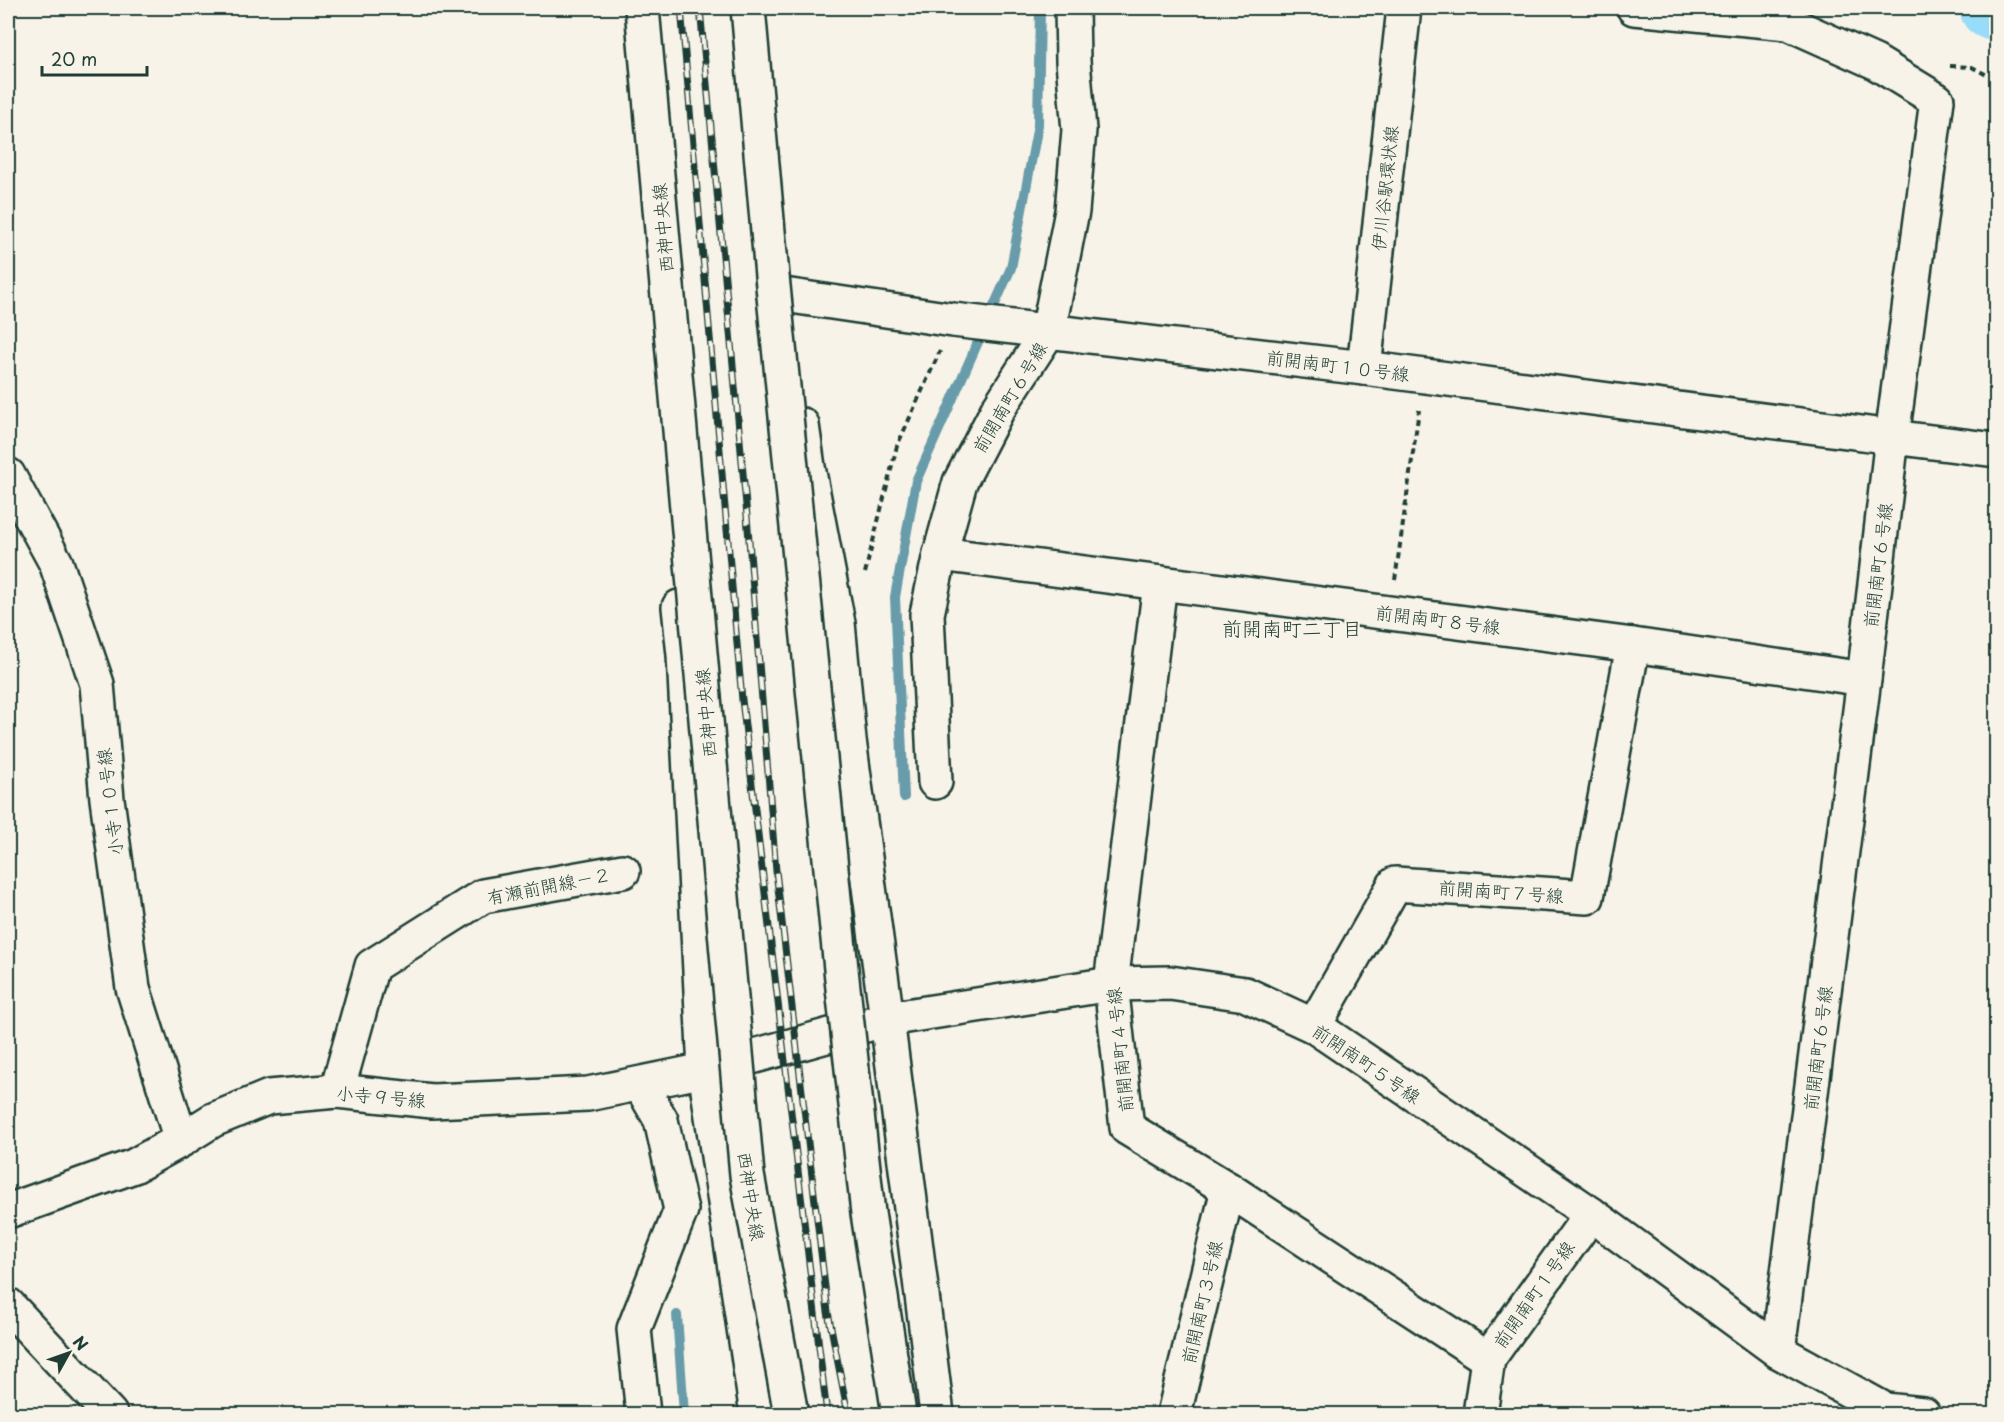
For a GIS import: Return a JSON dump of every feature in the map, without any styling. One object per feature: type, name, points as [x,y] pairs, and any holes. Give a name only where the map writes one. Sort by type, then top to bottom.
[{"type":"street","name":"西神中央線","points":[[627,8],[684,655],[705,1070],[757,1414]]},
{"type":"street","name":"西神中央線","points":[[642,8],[747,1175],[791,1414]]},
{"type":"street","points":[[748,8],[772,276],[842,979],[868,1213],[899,1414]]},
{"type":"street","points":[[760,8],[784,295],[808,467],[838,623],[849,740],[937,1414]]},
{"type":"street","name":"前開南町６号線","points":[[934,782],[927,614],[940,554],[960,482],[1038,331],[1072,211],[1079,130],[1073,61],[1072,8]]},
{"type":"street","name":"伊川谷駅環状線","points":[[1364,368],[1404,8]]},
{"type":"street","name":"前開南町６号線","points":[[1634,8],[1788,24],[1875,62],[1937,100],[1892,437],[1864,679],[1778,1351]]},
{"type":"street","name":"前開南町１０号線","points":[[784,295],[948,333],[1038,331],[1364,368],[1996,450]]},
{"type":"street","name":"小寺１０号線","points":[[8,475],[56,563],[97,684],[107,799],[133,988],[181,1140]]},
{"type":"street","name":"前開南町８号線","points":[[940,554],[1633,645],[1864,679]]},
{"type":"street","name":"前開南町４号線","points":[[1160,583],[1111,984],[1127,1128],[1228,1189],[1488,1359]]},
{"type":"street","name":"前開南町７号線","points":[[1314,1026],[1395,884],[1587,897],[1633,645]]},
{"type":"street","name":"有瀬前開線－２","points":[[337,1090],[372,966],[483,896],[623,871]]},
{"type":"street","name":"前開南町５号線","points":[[705,1070],[887,1019],[1111,984],[1170,983],[1245,994],[1314,1026],[1591,1214],[1778,1351]]},
{"type":"street","name":"小寺９号線","points":[[8,1211],[134,1166],[213,1120],[269,1097],[337,1090],[432,1101],[588,1094],[705,1070]]},
{"type":"street","points":[[640,1084],[661,1120],[681,1210],[634,1329],[643,1414]]},
{"type":"street","name":"前開南町３号線","points":[[1174,1414],[1228,1189]]},
{"type":"street","name":"前開南町１号線","points":[[1480,1414],[1488,1359],[1591,1214]]},
{"type":"street","points":[[9,1310],[110,1414]]},
{"type":"street","points":[[1778,1351],[1885,1410],[1923,1414]]},
{"type":"path","points":[[861,581],[866,573],[897,446],[948,333]]},
{"type":"path","points":[[1390,613],[1424,376]]},
{"type":"waterway","points":[[904,797],[895,597],[916,481],[1011,268],[1038,125],[1040,8]]},
{"type":"waterway","points":[[1991,8],[1996,10]]},
{"type":"waterway","points":[[677,1315],[684,1414]]},
{"type":"railway","points":[[681,8],[742,700],[827,1414]]},
{"type":"railway","points":[[700,8],[747,516],[776,871],[828,1312],[848,1414]]},
{"type":"district","name":"前開南町二丁目","points":[[1292,628]]}]
